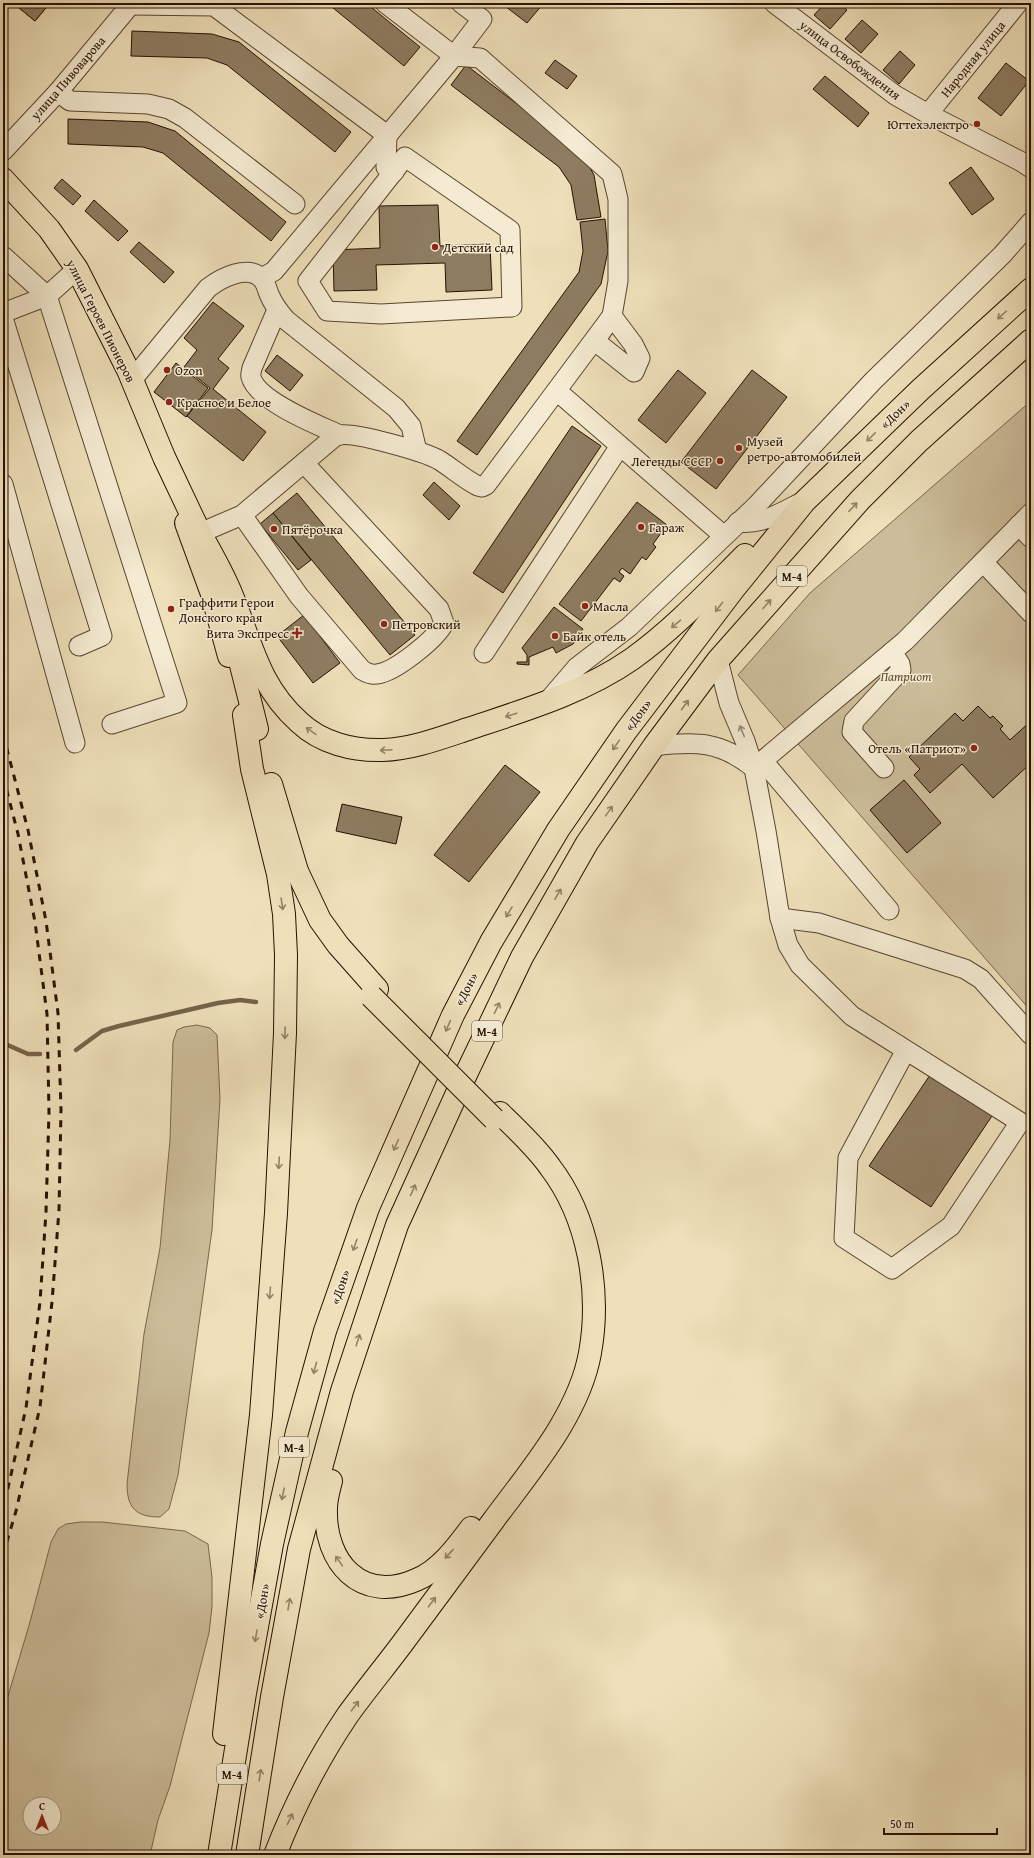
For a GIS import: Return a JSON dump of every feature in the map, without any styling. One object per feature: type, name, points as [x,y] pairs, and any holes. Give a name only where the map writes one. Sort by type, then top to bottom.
[{"type":"main road","name":"улица Героев Пионеров","points":[[3,179],[49,228],[77,270],[132,380],[195,534]]},
{"type":"main road","name":"«Дон»","points":[[219,1855],[245,1693],[271,1552],[297,1432],[325,1331],[368,1208],[453,1015],[492,942],[558,830],[626,732],[701,631],[805,501],[920,390],[1031,289]]},
{"type":"main road","name":"«Дон»","points":[[247,1855],[272,1698],[299,1549],[342,1391],[397,1225],[458,1091],[522,957],[587,843],[654,746],[718,660],[860,500],[919,441],[1031,340]]},
{"type":"main road","points":[[195,534],[218,563],[262,674],[270,690],[285,709],[300,724],[321,737],[346,747],[383,750],[397,749],[428,742],[547,702],[595,682],[632,658],[685,615],[768,532],[805,501]]},
{"type":"main road","points":[[195,534],[228,648],[244,715],[290,873],[312,925],[330,951],[551,1168],[574,1208],[584,1236],[592,1275],[593,1321],[590,1354],[580,1389],[557,1430],[526,1477],[347,1717],[314,1771],[287,1824],[276,1855]]},
{"type":"main road","points":[[195,534],[232,628],[278,812],[297,871],[320,920],[374,993]]},
{"type":"main road","points":[[219,1855],[217,1796],[261,1415],[276,1213],[285,1025],[286,955],[284,914],[278,874],[252,769],[244,715]]},
{"type":"main road","points":[[342,1391],[346,1409],[326,1507],[331,1550],[340,1564],[357,1580],[373,1585],[393,1587],[417,1580],[438,1566],[464,1538],[515,1471],[560,1402],[578,1353],[582,1322],[582,1277],[578,1256],[564,1215],[553,1191],[497,1116]]},
{"type":"street","points":[[195,534],[242,515],[332,438],[340,435],[348,435],[417,451],[439,460],[478,486],[482,487],[486,485],[612,316],[618,281],[618,199],[612,174],[480,58],[454,56],[385,3]]},
{"type":"street","points":[[262,278],[274,271],[454,56],[482,19],[461,3]]},
{"type":"street","name":"улица Освобождения","points":[[774,3],[895,95],[1031,168]]},
{"type":"street","name":"Народная улица","points":[[928,114],[1018,3]]},
{"type":"street","points":[[131,4],[214,6],[387,135]]},
{"type":"street","name":"улица Пивоварова","points":[[3,151],[58,92],[131,4]]},
{"type":"street","points":[[58,92],[70,101],[148,104],[169,109],[185,118],[295,204]]},
{"type":"street","points":[[387,135],[386,167],[394,172]]},
{"type":"street","points":[[405,157],[510,230],[512,307],[382,314],[327,311],[308,280],[394,172],[405,157]]},
{"type":"street","points":[[547,702],[578,667],[629,627],[756,506],[873,381],[1002,255],[1031,222]]},
{"type":"street","points":[[3,256],[47,296],[178,703],[112,724]]},
{"type":"street","points":[[3,313],[47,296],[77,270]]},
{"type":"street","points":[[132,380],[208,288],[218,280],[237,273],[253,274],[262,278],[277,310],[286,320],[396,408],[411,426],[417,451]]},
{"type":"street","points":[[277,310],[252,368],[251,376],[255,384],[264,394],[285,409],[340,435]]},
{"type":"street","points":[[3,318],[102,636],[79,646]]},
{"type":"street","points":[[557,391],[724,536]]},
{"type":"street","points":[[484,653],[620,446]]},
{"type":"street","points":[[242,515],[299,596],[362,670],[376,675],[384,672],[425,645],[440,630],[444,623],[439,609],[304,463]]},
{"type":"street","points":[[3,484],[75,743]]},
{"type":"street","points":[[738,522],[757,523],[767,520],[805,501]]},
{"type":"street","points":[[758,765],[892,652],[983,562],[1027,525]]},
{"type":"street","points":[[983,562],[1031,612]]},
{"type":"street","points":[[884,768],[852,732],[854,721],[901,670],[900,664],[892,652]]},
{"type":"street","points":[[718,660],[729,703],[745,741],[758,765],[889,910]]},
{"type":"street","points":[[654,746],[687,744],[716,746],[758,765]]},
{"type":"street","points":[[758,765],[766,831],[780,918],[788,944],[800,965],[852,1016],[906,1050],[1020,1122],[951,1226],[892,1269],[844,1238],[848,1158],[906,1050]]},
{"type":"street","points":[[780,918],[819,923],[965,969],[982,979],[1031,1034]]},
{"type":"green space","name":"Патриот","points":[[1031,401],[1031,1011],[738,675],[810,593]]},
{"type":"green space","points":[[197,1025],[210,1028],[217,1035],[220,1099],[212,1230],[178,1475],[169,1509],[160,1517],[152,1517],[134,1510],[127,1492],[127,1484],[144,1334],[160,1248],[170,1140],[173,1042],[177,1030],[184,1027]]},
{"type":"green space","points":[[102,1522],[185,1531],[208,1544],[212,1577],[212,1607],[209,1633],[170,1786],[158,1820],[150,1855],[3,1855],[3,1713],[30,1622],[51,1542],[58,1529],[66,1524]]},
{"type":"building","points":[[13,3],[50,3],[35,21]]},
{"type":"building","points":[[13,3],[50,3],[35,21]]},
{"type":"building","points":[[327,3],[366,3],[420,47],[404,66]]},
{"type":"building","points":[[501,3],[542,3],[543,4],[527,23]]},
{"type":"building","points":[[825,3],[838,3],[847,10],[830,29],[814,15]]},
{"type":"building","points":[[862,20],[878,34],[861,53],[845,39]]},
{"type":"building","points":[[132,31],[212,34],[239,42],[351,132],[335,152],[227,65],[207,58],[131,56]]},
{"type":"building","points":[[900,51],[915,65],[899,84],[883,70]]},
{"type":"building","points":[[555,60],[577,76],[567,89],[545,73]]},
{"type":"building","points":[[1006,63],[1029,81],[1001,116],[978,98]]},
{"type":"building","points":[[466,65],[576,149],[584,157],[594,175],[601,217],[577,220],[571,185],[559,167],[451,85]]},
{"type":"building","points":[[825,76],[869,113],[858,127],[813,89]]},
{"type":"building","points":[[68,119],[148,122],[175,131],[286,222],[271,241],[163,153],[143,147],[68,144]]},
{"type":"building","points":[[971,167],[994,199],[972,215],[949,183]]},
{"type":"building","points":[[62,179],[81,196],[73,205],[54,188]]},
{"type":"building","points":[[94,200],[128,231],[118,241],[85,211]]},
{"type":"building","name":"Детский сад","points":[[438,205],[440,246],[490,244],[492,290],[446,292],[445,263],[376,265],[377,290],[334,291],[333,250],[380,248],[379,206]]},
{"type":"building","points":[[605,219],[608,251],[601,284],[477,455],[457,441],[579,272],[583,251],[580,222]]},
{"type":"building","points":[[139,242],[174,272],[164,283],[130,252]]},
{"type":"building","points":[[213,302],[244,326],[218,359],[229,368],[213,389],[266,432],[243,461],[187,416],[210,388],[184,367],[197,350],[184,338]]},
{"type":"building","points":[[277,355],[303,375],[290,391],[265,371]]},
{"type":"building","points":[[176,363],[208,388],[186,417],[154,392]]},
{"type":"building","points":[[678,370],[706,393],[666,443],[638,420]]},
{"type":"building","points":[[752,370],[787,397],[716,489],[681,462]]},
{"type":"building","points":[[572,426],[601,446],[503,593],[473,573]]},
{"type":"building","points":[[434,482],[460,506],[449,520],[423,495]]},
{"type":"building","points":[[297,493],[415,635],[390,655],[273,513]]},
{"type":"building","points":[[637,502],[667,525],[653,544],[656,547],[646,560],[642,557],[630,574],[622,568],[619,572],[624,576],[620,582],[614,578],[581,621],[559,604]]},
{"type":"building","points":[[273,513],[311,560],[298,570],[260,524]]},
{"type":"building","name":"Байк отель","points":[[554,607],[583,629],[573,644],[556,653],[553,647],[529,657],[529,665],[517,664],[517,662],[527,662],[527,655],[522,648]]},
{"type":"building","points":[[304,615],[340,663],[313,683],[277,636]]},
{"type":"building","name":"Отель «Патриот»","points":[[978,706],[990,718],[993,716],[1003,726],[1000,729],[1010,740],[1031,721],[1031,763],[993,798],[962,764],[930,793],[914,775],[920,769],[909,757],[955,713],[963,721]]},
{"type":"building","points":[[505,765],[540,792],[469,882],[434,855]]},
{"type":"building","points":[[904,780],[941,823],[907,853],[870,810]]},
{"type":"building","points":[[342,804],[402,817],[396,844],[336,831]]},
{"type":"building","points":[[932,1072],[994,1113],[931,1207],[869,1166]]},
{"type":"waterway","points":[[76,1050],[102,1031],[119,1026],[218,1003],[240,1000],[256,1002]]},
{"type":"waterway","points":[[3,1043],[28,1054],[40,1054]]},
{"type":"railway","points":[[3,734],[28,830],[46,921],[58,1013],[61,1110],[59,1210],[52,1302],[40,1407],[16,1511],[3,1555]]},
{"type":"railway","points":[[3,776],[18,834],[35,922],[47,1014],[49,1112],[46,1212],[40,1302],[26,1408],[3,1510]]},
{"type":"place","name":"Югтехэлектро","points":[[977,124]]},
{"type":"place","name":"Детский сад","points":[[435,247]]},
{"type":"place","name":"Ozon","points":[[167,370]]},
{"type":"place","name":"Красное и Белое","points":[[169,402]]},
{"type":"place","name":"Музей ретро-автомобилей","points":[[739,448]]},
{"type":"place","name":"Легенды СССР","points":[[720,461]]},
{"type":"place","name":"Гараж","points":[[641,527]]},
{"type":"place","name":"Пятёрочка","points":[[274,529]]},
{"type":"place","name":"Масла","points":[[585,606]]},
{"type":"place","name":"Граффити Герои Донского края","points":[[171,609]]},
{"type":"place","name":"Петровский","points":[[384,624]]},
{"type":"place","name":"Вита Экспресс","points":[[297,633]]},
{"type":"place","name":"Байк отель","points":[[555,636]]},
{"type":"place","name":"Отель «Патриот»","points":[[974,748]]}]
